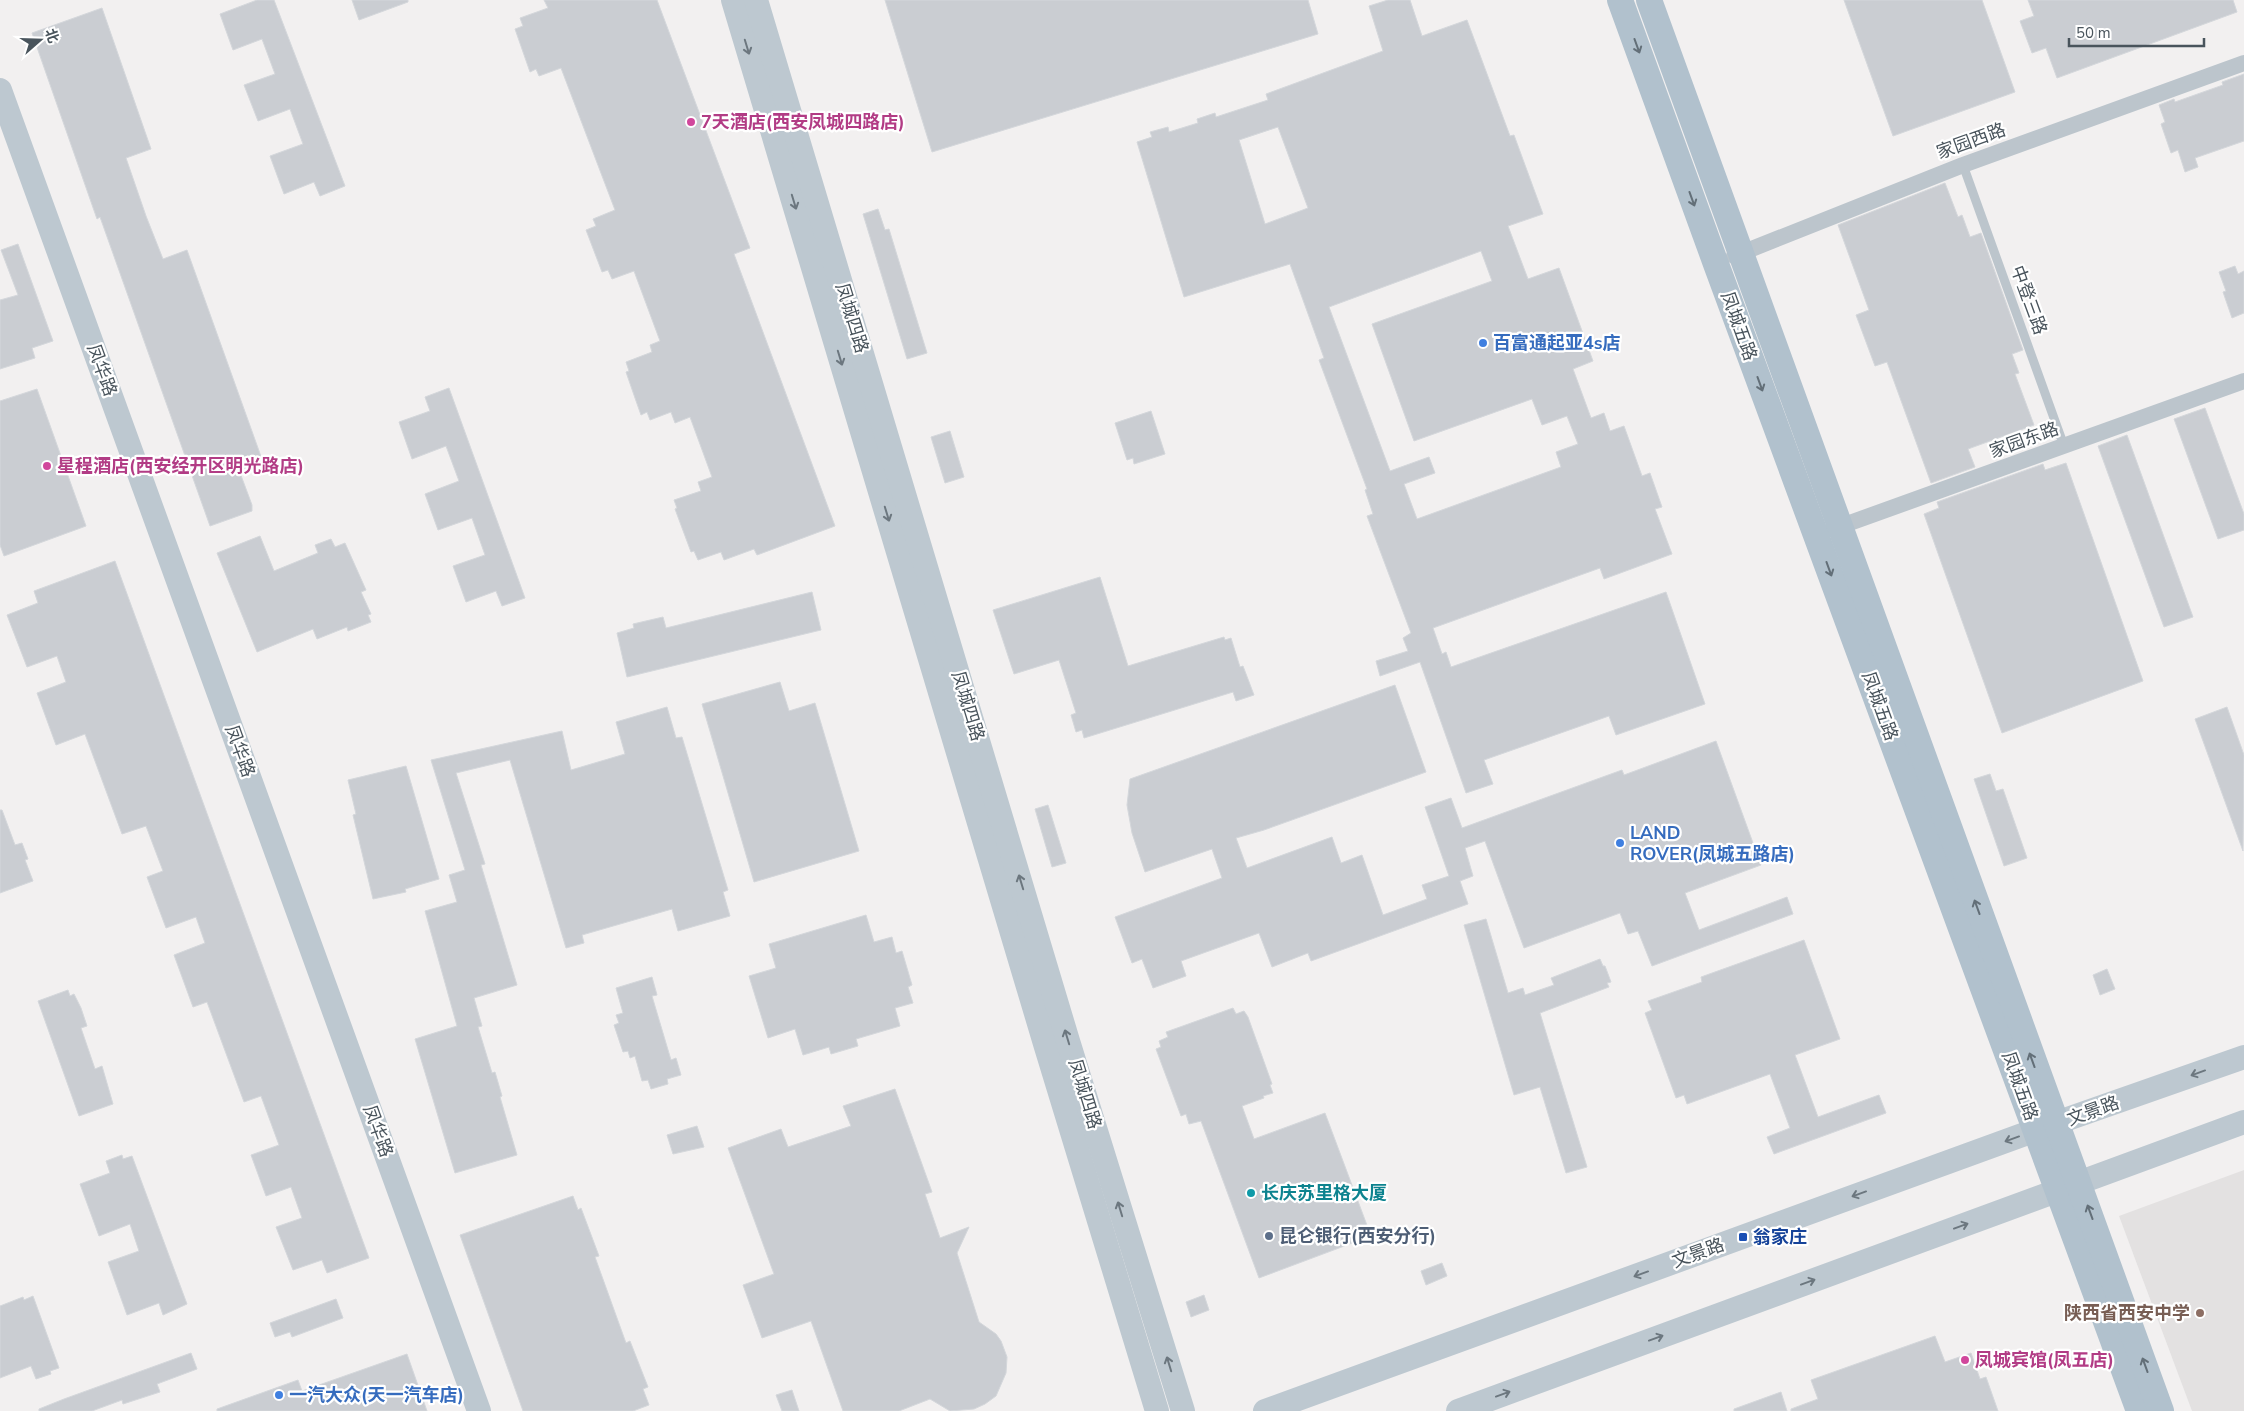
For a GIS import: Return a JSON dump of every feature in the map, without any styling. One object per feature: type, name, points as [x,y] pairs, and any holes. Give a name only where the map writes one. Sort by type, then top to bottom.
[{"type":"main road","name":"凤城五路","points":[[1620,0],[1716,264],[1828,531],[2046,1127],[2161,1411]]},
{"type":"main road","name":"凤城五路","points":[[1649,0],[1742,253],[1828,531]]},
{"type":"main road","name":"凤城五路","points":[[2069,1186],[2140,1411]]},
{"type":"street","name":"凤城四路","points":[[733,0],[1043,1038],[1157,1411]]},
{"type":"street","name":"凤城四路","points":[[756,0],[1065,1031],[1183,1411]]},
{"type":"street","name":"家园西路","points":[[1716,264],[1963,165],[2244,64]]},
{"type":"street","name":"凤华路","points":[[0,90],[479,1411]]},
{"type":"street","name":"家园东路","points":[[1828,531],[2244,381]]},
{"type":"street","name":"文景路","points":[[1265,1411],[2046,1127],[2244,1057]]},
{"type":"street","points":[[1458,1411],[2244,1122]]},
{"type":"lane","name":"中登三路","points":[[1963,165],[2064,446]]},
{"type":"shaded area","name":"陕西省西安中学","points":[[2244,1170],[2244,1411],[2192,1411],[2119,1216]]},
{"type":"building","points":[[257,0],[274,0],[345,186],[320,196],[314,182],[284,194],[270,156],[303,144],[290,109],[258,121],[244,85],[275,74],[262,39],[233,50],[220,14]]},
{"type":"building","points":[[352,0],[408,0],[408,2],[359,20]]},
{"type":"building","points":[[544,0],[657,0],[750,248],[734,254],[835,526],[757,555],[754,549],[724,560],[721,552],[698,560],[694,551],[691,552],[675,509],[677,508],[674,500],[701,491],[698,482],[712,477],[690,417],[675,423],[671,412],[650,420],[647,412],[641,415],[635,398],[626,372],[629,371],[626,362],[652,352],[650,345],[660,341],[634,271],[612,279],[608,270],[602,272],[586,230],[596,226],[593,219],[615,210],[561,68],[539,76],[536,69],[530,72],[515,29],[523,26],[520,18],[548,8]]},
{"type":"building","points":[[885,0],[1308,0],[1318,34],[932,152]]},
{"type":"building","points":[[1388,0],[1410,0],[1422,36],[1467,20],[1510,136],[1514,135],[1543,214],[1508,226],[1528,279],[1559,268],[1593,361],[1573,369],[1591,418],[1604,413],[1610,431],[1624,426],[1642,476],[1650,473],[1662,507],[1655,509],[1672,554],[1604,579],[1600,568],[1433,628],[1442,654],[1446,652],[1451,667],[1666,592],[1705,704],[1616,735],[1609,716],[1484,760],[1493,784],[1466,793],[1420,662],[1380,676],[1376,661],[1408,651],[1403,638],[1411,633],[1367,516],[1373,514],[1365,490],[1367,489],[1319,360],[1324,358],[1290,264],[1184,297],[1137,142],[1152,137],[1150,132],[1168,127],[1169,132],[1198,123],[1197,119],[1215,113],[1216,117],[1268,100],[1266,94],[1383,51],[1369,6]],"holes":[[[1278,127],[1308,208],[1265,224],[1239,140]],[[1481,251],[1492,281],[1372,324],[1414,441],[1532,399],[1542,425],[1567,416],[1578,444],[1556,452],[1561,467],[1417,519],[1404,484],[1435,473],[1429,457],[1390,471],[1329,307]]]},
{"type":"building","points":[[1844,0],[1982,0],[2015,92],[1893,136]]},
{"type":"building","points":[[2028,0],[2233,0],[2237,12],[2057,78],[2046,48],[2032,53],[2020,21],[2034,16]]},
{"type":"building","points":[[102,8],[151,149],[126,158],[146,216],[163,259],[187,250],[263,462],[239,470],[252,505],[252,511],[210,526],[100,217],[97,219],[32,33]]},
{"type":"building","points":[[2244,74],[2244,141],[2195,158],[2198,167],[2185,172],[2178,150],[2171,153],[2161,124],[2165,122],[2159,105],[2174,99],[2175,102],[2223,85],[2222,82]]},
{"type":"building","points":[[1945,183],[1958,217],[1962,215],[1970,237],[1981,233],[2023,350],[2012,354],[2019,373],[2015,374],[2034,425],[1968,449],[1975,467],[1931,483],[1887,362],[1875,366],[1856,315],[1869,310],[1838,225]]},
{"type":"building","points":[[878,209],[885,230],[889,229],[927,353],[907,359],[863,214]]},
{"type":"building","points":[[18,244],[53,341],[32,348],[35,358],[0,369],[0,300],[18,295],[1,250]]},
{"type":"building","points":[[2235,266],[2238,274],[2244,271],[2244,313],[2232,318],[2223,292],[2226,291],[2219,272]]},
{"type":"building","points":[[449,388],[525,598],[502,606],[496,591],[466,602],[453,566],[485,555],[472,518],[438,530],[425,494],[459,481],[446,446],[412,459],[399,422],[430,411],[425,397]]},
{"type":"building","points":[[37,389],[86,526],[4,556],[0,545],[0,401]]},
{"type":"building","points":[[2205,408],[2244,514],[2244,530],[2218,539],[2174,419]]},
{"type":"building","points":[[1151,411],[1165,454],[1134,464],[1133,458],[1127,460],[1115,423]]},
{"type":"building","points":[[950,431],[964,477],[945,483],[931,437]]},
{"type":"building","points":[[2127,435],[2193,617],[2164,627],[2098,446]]},
{"type":"building","points":[[2066,463],[2143,681],[2002,733],[1924,514],[1939,508],[1937,502],[2043,464],[2045,470]]},
{"type":"building","points":[[260,536],[274,571],[318,553],[315,545],[331,539],[335,547],[345,543],[366,590],[361,592],[371,614],[368,615],[371,622],[348,631],[347,627],[317,639],[313,629],[257,652],[217,553]]},
{"type":"building","points":[[115,561],[369,1258],[327,1273],[322,1260],[293,1270],[276,1227],[302,1218],[291,1187],[266,1196],[251,1155],[279,1145],[261,1096],[244,1102],[207,1002],[193,1007],[174,955],[205,943],[196,917],[166,928],[147,877],[163,871],[146,826],[122,834],[85,734],[56,745],[37,693],[66,682],[57,656],[27,667],[7,615],[38,603],[34,591]]},
{"type":"building","points":[[1100,577],[1128,666],[1224,637],[1225,640],[1231,638],[1240,667],[1243,666],[1254,695],[1236,701],[1233,692],[1084,738],[1082,730],[1076,732],[1071,715],[1076,713],[1059,660],[1014,674],[993,610]]},
{"type":"building","points":[[812,592],[821,630],[627,677],[617,633],[634,628],[633,624],[663,617],[666,628]]},
{"type":"building","points":[[780,682],[789,711],[815,703],[859,851],[754,882],[702,704]]},
{"type":"building","points":[[1395,685],[1426,772],[1264,830],[1236,838],[1247,868],[1332,837],[1341,863],[1362,855],[1383,915],[1427,899],[1422,885],[1449,876],[1425,807],[1451,798],[1462,828],[1622,770],[1624,775],[1716,741],[1761,865],[1685,893],[1699,930],[1787,897],[1793,914],[1652,966],[1638,931],[1628,934],[1620,913],[1524,948],[1485,841],[1465,848],[1473,876],[1460,881],[1468,904],[1311,961],[1308,953],[1272,967],[1259,933],[1181,961],[1186,976],[1153,988],[1142,959],[1132,963],[1115,917],[1222,878],[1212,849],[1145,872],[1132,833],[1127,805],[1130,779]]},
{"type":"building","points":[[667,707],[676,738],[682,737],[728,890],[723,892],[730,916],[678,931],[672,909],[582,935],[584,943],[566,948],[510,760],[456,773],[485,864],[481,865],[517,985],[474,998],[482,1026],[478,1027],[492,1073],[495,1072],[502,1096],[500,1097],[517,1155],[455,1173],[415,1039],[457,1026],[425,911],[457,902],[449,875],[465,870],[431,760],[562,731],[571,770],[625,754],[616,722]]},
{"type":"building","points":[[2227,707],[2244,755],[2243,851],[2195,719]]},
{"type":"building","points":[[406,766],[439,879],[405,889],[406,892],[373,899],[353,815],[356,814],[348,780]]},
{"type":"building","points":[[1990,774],[1996,791],[2003,789],[2027,858],[2004,866],[1974,779]]},
{"type":"building","points":[[1048,805],[1066,863],[1052,867],[1035,809]]},
{"type":"building","points":[[0,810],[2,810],[15,845],[22,843],[28,859],[25,860],[33,881],[0,893]]},
{"type":"building","points":[[866,915],[874,942],[892,937],[896,953],[902,951],[912,985],[908,987],[913,1003],[895,1008],[900,1026],[856,1039],[858,1046],[831,1054],[829,1047],[803,1055],[795,1029],[768,1038],[749,976],[776,968],[769,944]]},
{"type":"building","points":[[1486,919],[1508,993],[1523,988],[1525,995],[1554,985],[1551,978],[1600,959],[1603,966],[1605,966],[1611,982],[1607,983],[1609,987],[1540,1013],[1587,1167],[1566,1173],[1540,1087],[1514,1095],[1464,925]]},
{"type":"building","points":[[1804,940],[1840,1039],[1795,1055],[1818,1117],[1879,1095],[1886,1113],[1774,1154],[1767,1137],[1790,1128],[1770,1074],[1687,1104],[1684,1095],[1676,1098],[1645,1013],[1652,1010],[1648,1001],[1702,982],[1701,977]]},
{"type":"building","points":[[2107,969],[2115,989],[2100,995],[2093,975]]},
{"type":"building","points":[[652,977],[657,995],[652,996],[671,1060],[676,1058],[681,1075],[667,1079],[668,1084],[651,1089],[648,1080],[642,1081],[635,1056],[630,1058],[628,1051],[623,1052],[614,1025],[619,1023],[616,1015],[623,1013],[616,988]]},
{"type":"building","points":[[68,990],[70,996],[74,994],[81,1008],[87,1026],[81,1028],[95,1069],[102,1066],[113,1104],[79,1116],[38,1001]]},
{"type":"building","name":"长庆苏里格大厦","points":[[1233,1008],[1236,1014],[1244,1011],[1248,1017],[1272,1084],[1270,1085],[1273,1093],[1242,1106],[1254,1139],[1325,1113],[1371,1236],[1259,1278],[1201,1121],[1189,1124],[1186,1114],[1181,1116],[1156,1049],[1161,1047],[1159,1041],[1168,1037],[1166,1032]]},
{"type":"building","points":[[895,1089],[932,1192],[925,1194],[940,1238],[969,1227],[957,1253],[979,1322],[996,1334],[1007,1357],[1006,1373],[996,1396],[974,1409],[950,1411],[930,1399],[899,1411],[843,1411],[811,1321],[762,1338],[743,1285],[774,1274],[728,1148],[781,1129],[788,1147],[851,1126],[843,1106]]},
{"type":"building","points":[[697,1126],[704,1147],[673,1154],[667,1135]]},
{"type":"building","points":[[122,1155],[123,1159],[132,1156],[187,1304],[163,1315],[159,1303],[127,1315],[108,1262],[139,1251],[130,1224],[99,1236],[80,1184],[110,1173],[106,1161]]},
{"type":"building","points":[[573,1196],[578,1210],[581,1208],[599,1256],[595,1257],[626,1343],[630,1341],[648,1387],[643,1389],[649,1405],[633,1411],[523,1411],[460,1235]]},
{"type":"building","points":[[1442,1263],[1447,1276],[1426,1285],[1421,1271]]},
{"type":"building","points":[[1204,1295],[1209,1310],[1191,1317],[1186,1302]]},
{"type":"building","points":[[33,1296],[59,1368],[50,1371],[51,1374],[36,1379],[31,1366],[0,1378],[0,1306],[23,1297],[24,1300]]},
{"type":"building","points":[[336,1299],[343,1318],[292,1337],[290,1332],[275,1337],[270,1323]]},
{"type":"building","points":[[1935,1336],[1945,1362],[1971,1353],[1980,1379],[1986,1377],[1998,1411],[1791,1411],[1791,1409],[1818,1399],[1811,1380]]},
{"type":"building","points":[[191,1353],[197,1369],[157,1384],[160,1392],[123,1404],[122,1400],[92,1411],[39,1411],[39,1409],[64,1399]]},
{"type":"building","points":[[407,1354],[427,1411],[217,1411],[217,1409],[298,1380],[302,1391]]},
{"type":"building","points":[[792,1390],[799,1411],[782,1411],[776,1395]]},
{"type":"building","points":[[1781,1392],[1787,1411],[1734,1411],[1734,1409]]},
{"type":"place","name":"7天酒店(西安凤城四路店)","points":[[691,122]]},
{"type":"place","name":"百富通起亚4s店","points":[[1483,343]]},
{"type":"place","name":"星程酒店(西安经开区明光路店)","points":[[47,466]]},
{"type":"place","name":"LAND ROVER(凤城五路店)","points":[[1620,843]]},
{"type":"place","name":"长庆苏里格大厦","points":[[1251,1193]]},
{"type":"place","name":"昆仑银行(西安分行)","points":[[1269,1236]]},
{"type":"place","name":"翁家庄","points":[[1743,1237]]},
{"type":"place","name":"陕西省西安中学","points":[[2200,1313]]},
{"type":"place","name":"凤城宾馆(凤五店)","points":[[1965,1360]]},
{"type":"place","name":"一汽大众(天一汽车店)","points":[[279,1395]]}]
